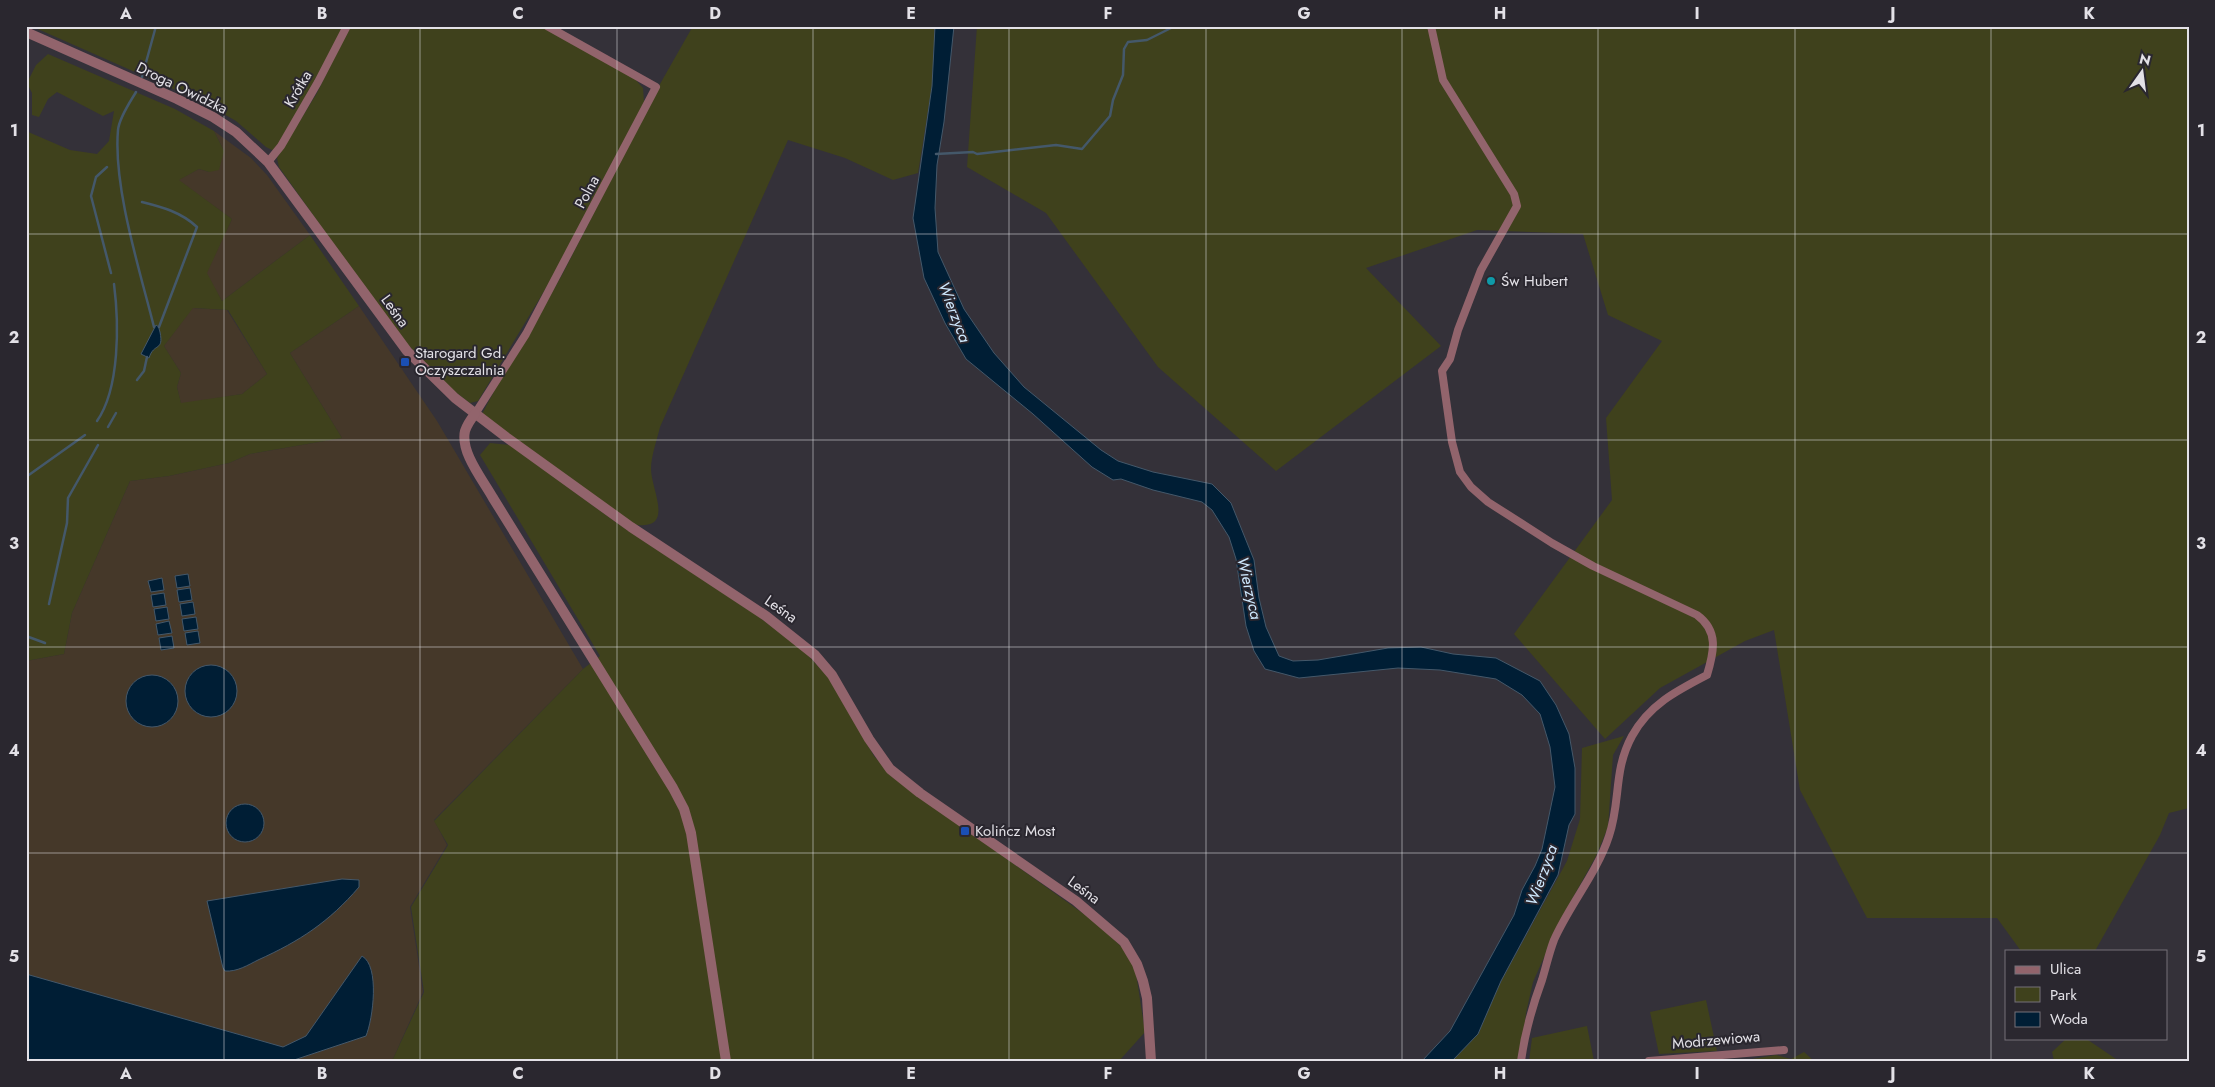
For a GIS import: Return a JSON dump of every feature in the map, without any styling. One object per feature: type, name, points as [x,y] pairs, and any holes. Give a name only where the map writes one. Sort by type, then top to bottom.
[{"type":"street","name":"Krótka","points":[[268,162],[281,146],[318,82],[347,26]]},
{"type":"street","name":"Polna","points":[[475,414],[526,334],[656,87],[547,26]]},
{"type":"street","points":[[1432,26],[1444,80],[1514,194],[1517,206],[1480,270],[1458,330],[1450,359],[1442,371],[1446,417],[1460,472],[1471,486],[1488,502],[1552,543],[1592,566],[1697,615],[1706,622],[1714,642],[1707,675],[1664,699],[1648,712],[1624,752],[1618,773],[1616,806],[1609,836],[1588,881],[1554,940],[1531,1007],[1521,1061]]},
{"type":"street","name":"Droga Owidzka","points":[[26,32],[213,117],[248,142],[268,162],[318,229]]},
{"type":"street","name":"Leśna","points":[[318,229],[407,352],[475,414],[631,527],[793,636],[815,655],[832,675],[869,739],[890,769],[920,793],[1076,901],[1124,942],[1137,964],[1143,980],[1147,998],[1151,1061]]},
{"type":"street","points":[[475,414],[465,430],[464,441],[470,456],[491,494],[657,762],[684,809],[691,833],[726,1061]]},
{"type":"street","name":"Modrzewiowa","points":[[1649,1061],[1784,1050]]},
{"type":"shaded area","points":[[214,131],[251,158],[267,175],[310,235],[222,301],[206,273],[232,219],[178,180],[199,169],[209,172],[224,151]]},
{"type":"shaded area","points":[[359,306],[437,421],[583,669],[434,820],[447,845],[410,907],[423,992],[392,1061],[26,1061],[26,661],[64,654],[72,613],[130,481],[169,476],[229,463],[250,454],[342,438],[290,353]]},
{"type":"shaded area","points":[[192,308],[227,310],[267,374],[242,394],[181,404],[177,387],[181,373],[164,346]]},
{"type":"green space","points":[[31,26],[343,26],[315,83],[274,151],[266,147],[236,121],[205,103]]},
{"type":"green space","points":[[350,26],[542,26],[634,78],[643,88],[644,102],[561,263],[478,401],[470,403],[454,391],[399,336],[279,167],[277,158],[317,93]]},
{"type":"green space","points":[[693,26],[935,26],[932,86],[918,173],[893,180],[845,158],[788,140],[660,427],[651,464],[658,516],[654,522],[646,525],[632,524],[482,414],[513,356],[528,335],[563,273],[660,84]]},
{"type":"green space","points":[[977,26],[2189,26],[2189,808],[2169,813],[2160,835],[2096,950],[2020,950],[1997,918],[1867,918],[1800,790],[1774,630],[1745,641],[1660,688],[1605,739],[1514,634],[1612,500],[1606,418],[1662,341],[1608,315],[1583,234],[1477,230],[1366,268],[1441,346],[1276,471],[1158,367],[1046,213],[967,167]]},
{"type":"green space","points":[[48,54],[175,109],[214,131],[224,151],[219,170],[209,172],[199,169],[179,180],[232,219],[207,273],[222,301],[310,235],[359,306],[290,353],[342,438],[250,454],[229,463],[169,476],[130,481],[72,613],[64,654],[26,661],[26,131],[70,150],[97,154],[109,141],[114,111],[103,116],[57,92],[48,99],[39,117],[32,115],[32,93],[27,83],[36,65]],"holes":[[[193,308],[228,310],[267,374],[242,394],[181,403],[177,387],[181,373],[164,346]]]},
{"type":"green space","points":[[490,443],[510,445],[617,523],[755,614],[804,651],[828,677],[874,756],[895,779],[1095,922],[1124,949],[1135,967],[1145,1032],[1119,1061],[392,1061],[424,992],[411,907],[448,845],[434,821],[583,669],[600,656],[480,455]]},
{"type":"green space","points":[[1624,736],[1613,755],[1608,827],[1596,856],[1561,919],[1533,982],[1526,1013],[1521,1061],[1452,1061],[1478,1034],[1499,985],[1567,861],[1580,819],[1582,748]]},
{"type":"green space","points":[[1706,1000],[1717,1051],[1659,1054],[1650,1012]]},
{"type":"green space","points":[[1587,1026],[1594,1061],[1529,1061],[1532,1038]]},
{"type":"green space","points":[[2065,1040],[2088,1040],[2119,1061],[2054,1061],[2052,1052]]},
{"type":"green space","points":[[1804,1052],[1814,1061],[1740,1061],[1776,1055],[1791,1059]]},
{"type":"water","name":"Wierzyca","points":[[935,26],[954,26],[944,122],[937,165],[935,208],[938,252],[964,309],[994,353],[1024,387],[1101,450],[1118,461],[1153,472],[1212,484],[1231,503],[1254,560],[1259,598],[1266,627],[1279,656],[1293,661],[1318,660],[1388,648],[1421,647],[1453,654],[1496,658],[1540,681],[1556,705],[1569,734],[1575,768],[1575,814],[1569,825],[1558,875],[1501,981],[1478,1034],[1452,1061],[1422,1061],[1450,1031],[1514,915],[1522,890],[1542,849],[1555,787],[1550,747],[1540,714],[1522,695],[1496,679],[1440,670],[1398,668],[1299,678],[1265,669],[1254,651],[1246,626],[1236,559],[1229,537],[1212,510],[1202,502],[1153,490],[1121,479],[1113,480],[1092,467],[1033,414],[966,359],[945,323],[924,278],[913,218],[932,86]]},
{"type":"water","points":[[156,325],[159,328],[161,342],[153,350],[149,358],[141,354]]},
{"type":"water","points":[[188,574],[190,586],[177,588],[175,576]]},
{"type":"water","points":[[162,578],[164,590],[151,592],[148,581]]},
{"type":"water","points":[[190,588],[192,600],[179,602],[177,590]]},
{"type":"water","points":[[164,593],[166,605],[153,607],[151,595]]},
{"type":"water","points":[[193,602],[195,614],[182,616],[180,604]]},
{"type":"water","points":[[167,607],[169,619],[156,621],[154,609]]},
{"type":"water","points":[[196,617],[198,629],[184,631],[182,619]]},
{"type":"water","points":[[169,621],[172,633],[158,635],[156,624]]},
{"type":"water","points":[[198,631],[200,643],[187,645],[185,633]]},
{"type":"water","points":[[172,636],[174,648],[161,650],[159,638]]},
{"type":"water","points":[[206,665],[216,665],[230,672],[237,686],[237,696],[230,710],[216,717],[206,717],[196,713],[189,706],[185,696],[185,686],[189,676],[196,669]]},
{"type":"water","points":[[147,675],[157,675],[171,682],[178,696],[178,706],[171,720],[157,727],[147,727],[137,723],[130,716],[126,706],[126,696],[130,686],[137,679]]},
{"type":"water","points":[[245,804],[258,810],[264,823],[258,836],[245,842],[232,836],[226,823],[232,810]]},
{"type":"water","points":[[342,879],[359,880],[359,887],[325,920],[287,946],[242,968],[225,971],[207,901]]},
{"type":"water","points":[[362,956],[368,962],[373,981],[373,1006],[366,1036],[291,1061],[26,1061],[26,974],[283,1047],[306,1036]]},
{"type":"waterway","points":[[142,77],[156,26]]},
{"type":"waterway","points":[[936,154],[973,152],[977,154],[1056,145],[1082,149],[1110,116],[1113,100],[1123,75],[1124,49],[1128,42],[1147,40],[1175,26]]},
{"type":"waterway","points":[[136,92],[120,120],[118,153],[129,229],[154,327]]},
{"type":"waterway","points":[[107,167],[96,177],[91,196],[111,273]]},
{"type":"waterway","points":[[142,202],[178,214],[197,227],[159,327]]},
{"type":"waterway","points":[[97,421],[105,407],[114,373],[117,336],[114,284]]},
{"type":"waterway","points":[[137,380],[144,371],[147,357]]},
{"type":"waterway","points":[[108,427],[116,413]]},
{"type":"waterway","points":[[26,477],[85,435]]},
{"type":"waterway","points":[[49,604],[67,523],[68,498],[98,445]]},
{"type":"waterway","points":[[26,636],[45,643]]},
{"type":"place","name":"Św Hubert","points":[[1491,281]]},
{"type":"place","name":"Starogard Gd. Oczyszczalnia","points":[[405,362]]},
{"type":"place","name":"Kolińcz Most","points":[[965,831]]}]
